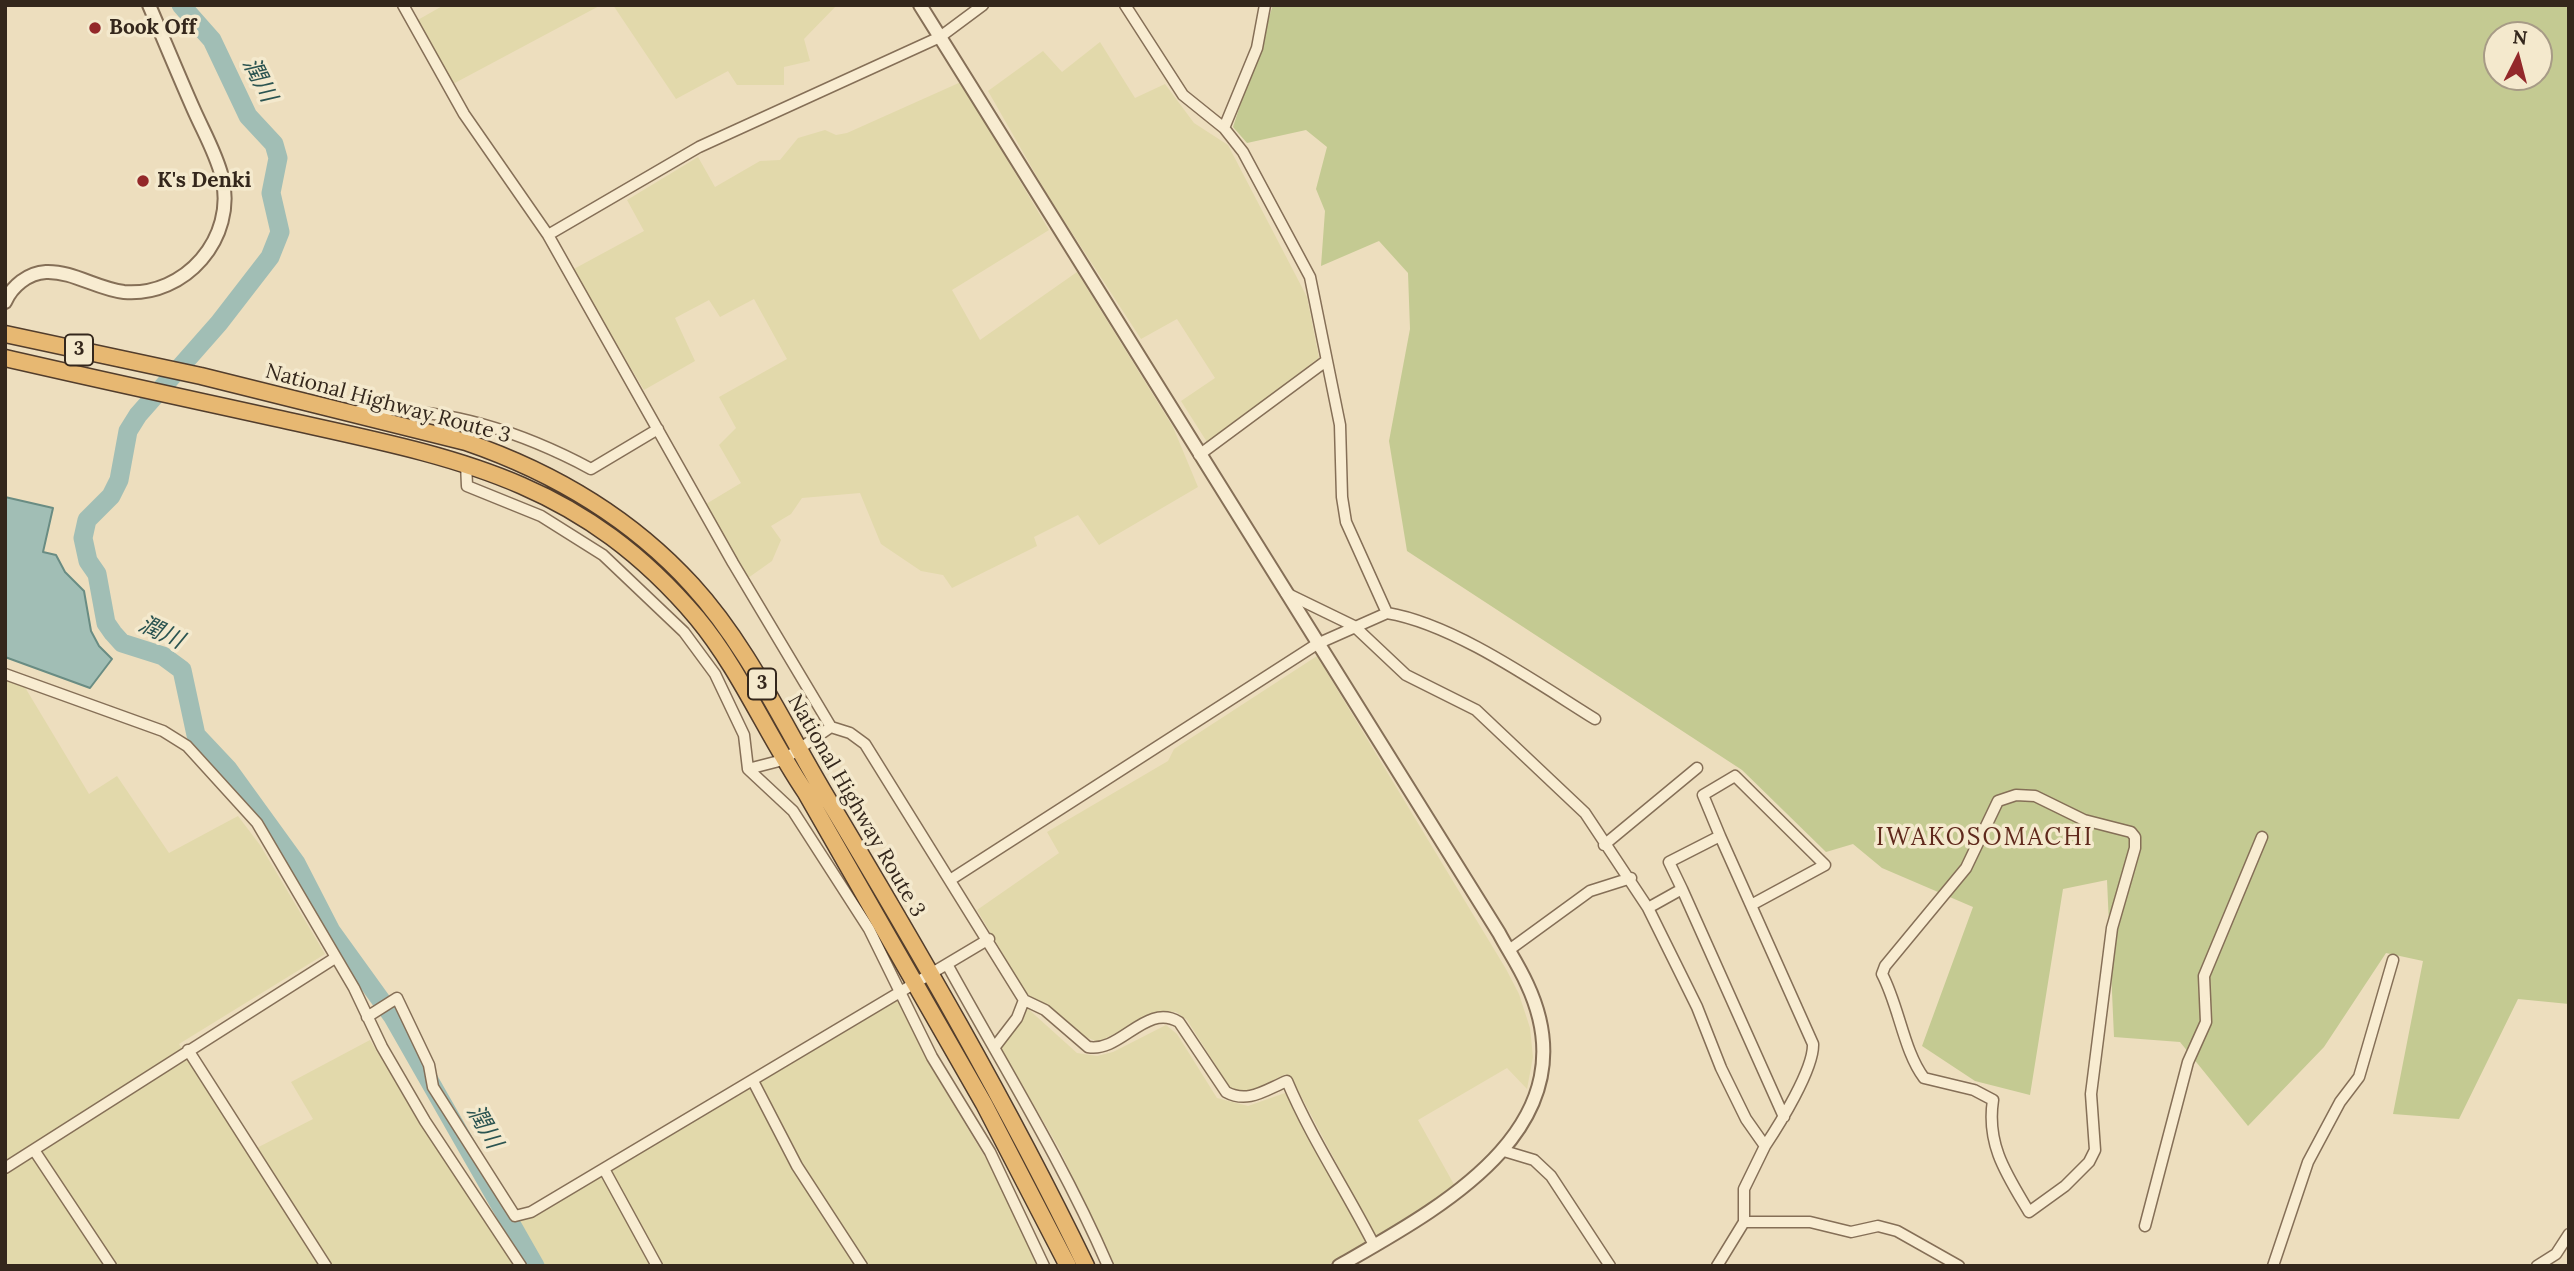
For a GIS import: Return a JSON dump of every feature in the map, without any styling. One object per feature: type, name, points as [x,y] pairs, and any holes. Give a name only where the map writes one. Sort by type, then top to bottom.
[{"type":"highway","name":"National Highway Route 3","points":[[5,334],[201,376],[466,442],[509,457],[569,485],[616,516],[694,587],[760,681],[1025,1146],[1086,1266]]},
{"type":"highway","name":"National Highway Route 3","points":[[5,358],[405,446],[501,474],[588,518],[659,577],[698,620],[744,686],[783,760],[806,793],[909,989],[984,1104],[1068,1266]]},
{"type":"street","points":[[5,302],[23,280],[45,272],[68,275],[120,291],[149,290],[165,286],[199,264],[214,242],[224,209],[222,178],[149,5]]},
{"type":"street","points":[[403,5],[464,114],[548,235],[831,727],[850,733],[865,744],[989,939],[1024,1000],[1045,1010],[1088,1047],[1096,1048],[1107,1046],[1161,1016],[1170,1017],[1179,1022],[1194,1042],[1226,1092],[1237,1098],[1246,1099],[1287,1081],[1312,1137],[1374,1245]]},
{"type":"street","points":[[920,5],[1509,950],[1528,986],[1541,1038],[1542,1055],[1530,1110],[1504,1150],[1455,1196],[1374,1245],[1355,1262],[1339,1266]]},
{"type":"street","points":[[548,235],[699,147],[940,37],[983,5]]},
{"type":"street","points":[[1125,5],[1183,95],[1224,128],[1243,152],[1310,277],[1340,425],[1342,497],[1346,522],[1387,613]]},
{"type":"street","points":[[1224,128],[1257,48],[1265,5]]},
{"type":"street","points":[[1199,455],[1326,361]]},
{"type":"street","points":[[343,412],[382,410],[467,421],[537,443],[591,469],[658,429]]},
{"type":"street","points":[[466,463],[467,486],[541,516],[581,538],[642,590],[684,632],[715,674],[735,710],[749,754],[748,769]]},
{"type":"street","points":[[1285,592],[1354,626],[1406,675],[1476,710],[1585,813],[1604,845],[1631,878],[1648,908],[1697,1007],[1741,1108],[1765,1146]]},
{"type":"street","points":[[950,880],[1317,644],[1387,613],[1413,617],[1487,655],[1595,719]]},
{"type":"street","points":[[5,674],[163,731],[187,746],[257,823],[370,1015],[425,1121],[521,1266]]},
{"type":"street","points":[[748,769],[783,760],[831,727]]},
{"type":"street","points":[[1604,845],[1697,768]]},
{"type":"street","points":[[748,769],[793,811],[909,989],[932,1057],[990,1152],[1044,1266]]},
{"type":"street","points":[[1717,1266],[1744,1222],[1744,1189],[1765,1146],[1784,1116],[1811,1056],[1813,1045],[1703,795],[1735,776],[1825,865],[1753,904]]},
{"type":"street","points":[[2016,794],[2035,796],[2084,820],[2119,828],[2135,837],[2135,848],[2112,928],[2091,1094],[2095,1150],[2089,1162],[2065,1186],[2029,1212],[1998,1161],[1991,1113],[1993,1100],[1974,1090],[1924,1078],[1913,1063],[1893,994],[1882,974],[1885,966],[1966,868],[1984,837],[1989,817],[1998,801],[2016,794]]},
{"type":"street","points":[[1720,836],[1669,862],[1784,1116]]},
{"type":"street","points":[[2145,1226],[2188,1062],[2206,1022],[2204,976],[2262,838]]},
{"type":"street","points":[[1509,950],[1590,891],[1631,878]]},
{"type":"street","points":[[1648,908],[1682,890]]},
{"type":"street","points":[[370,1015],[397,998],[429,1065],[433,1087],[515,1216],[531,1212],[930,977],[989,939]]},
{"type":"street","points":[[5,1168],[335,958]]},
{"type":"street","points":[[2273,1266],[2308,1162],[2340,1102],[2359,1077],[2393,960]]},
{"type":"street","points":[[948,966],[1061,1166],[1108,1266]]},
{"type":"street","points":[[994,1048],[1017,1018],[1024,1000]]},
{"type":"street","points":[[188,1050],[326,1266]]},
{"type":"street","points":[[753,1081],[797,1166],[862,1266]]},
{"type":"street","points":[[34,1150],[111,1266]]},
{"type":"street","points":[[1504,1150],[1534,1160],[1551,1177],[1611,1266]]},
{"type":"street","points":[[604,1169],[657,1266]]},
{"type":"street","points":[[1744,1222],[1810,1222],[1851,1232],[1878,1226],[1897,1231],[1959,1266]]},
{"type":"street","points":[[2538,1266],[2556,1254],[2569,1234]]},
{"type":"shaded area","points":[[444,5],[601,5],[453,84],[416,21]]},
{"type":"shaded area","points":[[613,5],[837,5],[804,39],[810,61],[784,67],[784,85],[737,85],[728,71],[676,99]]},
{"type":"shaded area","points":[[1100,42],[1135,98],[1165,84],[1194,123],[1228,145],[1307,297],[1319,358],[1207,442],[1181,401],[1215,378],[1177,319],[1141,339],[1048,196],[988,91],[1043,51],[1062,72]]},
{"type":"shaded area","points":[[961,82],[1049,230],[952,290],[980,340],[1077,272],[1173,427],[1198,487],[1099,545],[1078,515],[1034,537],[1037,546],[952,588],[943,575],[921,571],[881,544],[860,493],[802,498],[791,514],[771,526],[781,540],[772,561],[748,578],[706,504],[741,483],[719,445],[736,428],[719,397],[787,359],[754,299],[720,317],[709,300],[675,318],[695,361],[644,390],[572,270],[644,231],[627,200],[698,157],[715,187],[760,161],[780,160],[798,138],[825,130],[836,135],[847,133]]},
{"type":"shaded area","points":[[1317,656],[1506,969],[1519,994],[1530,1028],[1533,1057],[1527,1089],[1507,1068],[1418,1120],[1456,1188],[1376,1238],[1292,1079],[1286,1074],[1244,1094],[1230,1088],[1187,1020],[1176,1012],[1160,1011],[1098,1042],[1086,1037],[1026,993],[977,910],[1059,853],[1047,832],[1168,761],[1174,749]]},
{"type":"shaded area","points":[[5,677],[23,684],[89,794],[117,776],[169,853],[238,816],[260,845],[325,954],[179,1044],[247,1153],[313,1119],[291,1082],[370,1040],[418,1119],[496,1235],[897,1000],[928,1062],[1007,1194],[1039,1266],[5,1266]]},
{"type":"shaded area","points":[[1026,1007],[1077,1053],[1097,1056],[1113,1052],[1166,1025],[1177,1034],[1217,1098],[1248,1106],[1285,1093],[1367,1242],[1326,1266],[1113,1266],[1060,1150],[1000,1047],[1022,1020]]},
{"type":"green space","points":[[1273,5],[2569,5],[2569,1004],[2518,999],[2459,1119],[2393,1114],[2423,961],[2386,953],[2324,1047],[2248,1126],[2180,1042],[2114,1037],[2107,880],[2063,889],[2030,1095],[1975,1081],[1922,1046],[1973,907],[1882,868],[1853,844],[1826,852],[1742,770],[1407,551],[1389,441],[1410,329],[1408,273],[1379,241],[1321,266],[1325,211],[1316,189],[1327,147],[1306,130],[1247,143],[1233,127]]},
{"type":"water","points":[[5,497],[53,508],[43,552],[56,555],[65,572],[84,591],[91,631],[99,646],[112,659],[90,688],[5,657]]},
{"type":"waterway","name":"潤川","points":[[181,5],[212,40],[248,116],[274,144],[278,158],[271,193],[280,232],[270,257],[219,323],[138,415],[128,431],[119,480],[111,496],[87,520],[83,538],[88,561],[97,574],[106,623],[113,633],[122,643],[163,656],[182,670],[196,735],[228,769],[296,863],[331,931],[393,1017],[535,1266]]},
{"type":"place","name":"Book Off","points":[[95,28]]},
{"type":"place","name":"K's Denki","points":[[143,181]]},
{"type":"district","name":"IWAKOSOMACHI","points":[[1985,838]]}]
